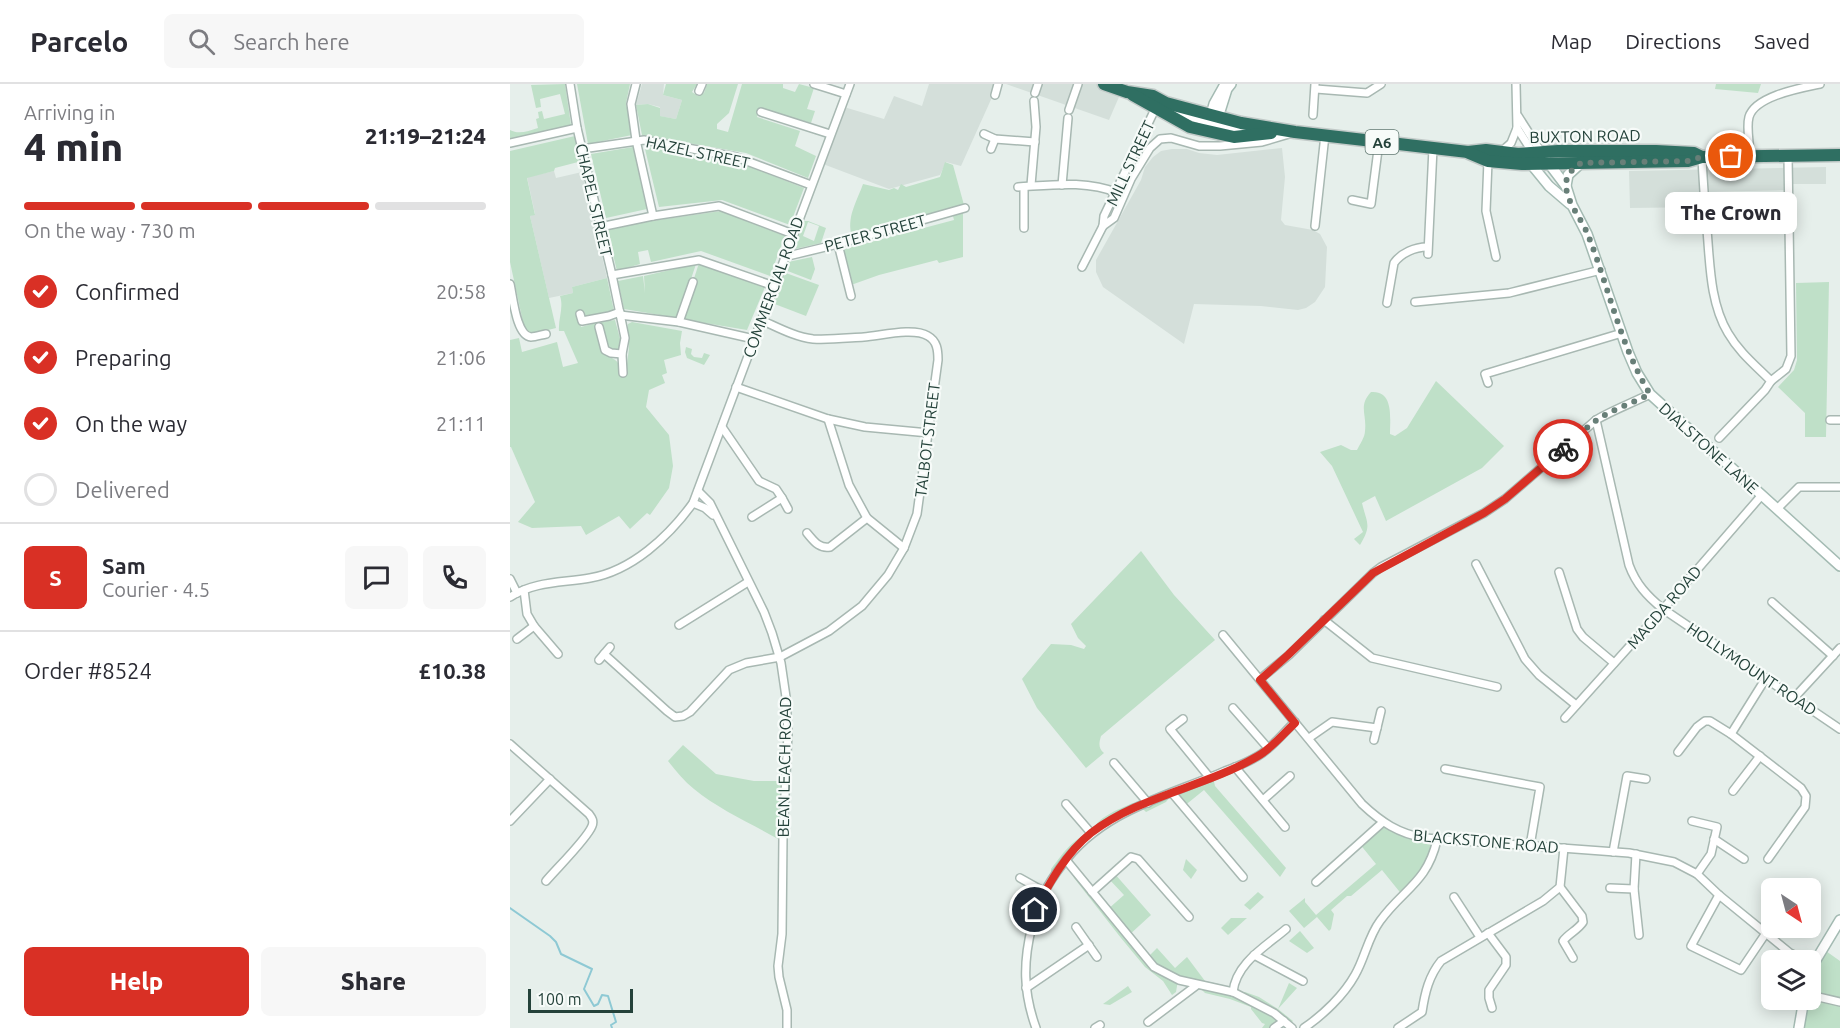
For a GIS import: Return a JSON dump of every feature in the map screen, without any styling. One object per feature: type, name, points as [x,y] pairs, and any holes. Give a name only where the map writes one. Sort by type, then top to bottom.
[{"type":"highway","name":"A6","points":[[1104,84],[1160,104]]},
{"type":"highway","name":"BUXTON ROAD","points":[[1160,104],[1190,127],[1214,122],[1241,123],[1295,132],[1468,152],[1502,151],[1539,160],[1581,163],[1688,161],[1702,157],[1840,155]]},
{"type":"highway","name":"BUXTON ROAD","points":[[1160,104],[1214,122],[1234,137],[1295,132]]},
{"type":"highway","name":"BUXTON ROAD","points":[[1468,152],[1488,161],[1539,160],[1656,151],[1694,153],[1702,157]]},
{"type":"street","name":"CHAPEL STREET","points":[[570,84],[577,128],[625,338],[622,354],[623,374]]},
{"type":"street","points":[[636,84],[631,104],[636,140],[653,216]]},
{"type":"street","points":[[814,84],[846,94]]},
{"type":"street","name":"COMMERCIAL ROAD","points":[[510,597],[521,591],[553,582],[587,579],[613,572],[656,544],[684,516],[693,503],[850,84]]},
{"type":"street","points":[[995,95],[998,84]]},
{"type":"street","points":[[1024,228],[1024,186],[1035,142],[1034,97],[1038,84]]},
{"type":"street","points":[[1062,185],[1068,114],[1078,84]]},
{"type":"street","points":[[1313,115],[1316,87],[1367,93],[1380,84]]},
{"type":"street","points":[[1502,151],[1511,143],[1517,128],[1516,84]]},
{"type":"street","points":[[1750,156],[1749,118],[1753,110],[1774,97],[1792,90],[1820,84]]},
{"type":"street","points":[[1199,146],[1209,140],[1214,122],[1214,104],[1228,86]]},
{"type":"street","points":[[1228,86],[1227,107],[1233,117],[1241,123]]},
{"type":"street","name":"MILL STREET","points":[[1082,267],[1103,226],[1104,216],[1160,104]]},
{"type":"street","points":[[761,112],[830,134]]},
{"type":"street","points":[[1517,114],[1539,160]]},
{"type":"street","points":[[510,143],[577,128]]},
{"type":"street","points":[[1517,128],[1539,160]]},
{"type":"street","name":"MILL STREET","points":[[1103,226],[1114,218],[1131,179],[1150,148],[1157,141],[1171,138],[1199,146],[1220,146],[1262,142],[1295,132]]},
{"type":"street","points":[[984,134],[995,139],[1035,142]]},
{"type":"street","points":[[1315,226],[1325,135]]},
{"type":"street","points":[[991,149],[995,139]]},
{"type":"street","name":"HAZEL STREET","points":[[582,148],[644,140],[736,157],[811,185]]},
{"type":"street","points":[[1352,200],[1371,204],[1379,142]]},
{"type":"street","points":[[1387,303],[1394,262],[1398,257],[1420,247],[1427,250],[1433,148]]},
{"type":"street","points":[[1719,438],[1771,381],[1786,369],[1791,356],[1792,285],[1788,156]]},
{"type":"street","points":[[1702,157],[1709,257],[1713,291],[1719,313],[1727,332],[1742,354],[1771,381]]},
{"type":"street","name":"DIALSTONE LANE","points":[[1539,160],[1566,186],[1601,270],[1637,373],[1650,394],[1840,566]]},
{"type":"street","name":"DIALSTONE LANE","points":[[1539,160],[1558,192],[1572,205]]},
{"type":"street","points":[[1488,161],[1486,211],[1496,257]]},
{"type":"street","points":[[1566,186],[1568,175],[1581,163]]},
{"type":"street","points":[[1024,186],[1089,186],[1124,196]]},
{"type":"street","points":[[600,226],[719,206],[793,234]]},
{"type":"street","name":"PETER STREET","points":[[784,257],[965,208]]},
{"type":"street","points":[[838,244],[851,296]]},
{"type":"street","points":[[612,275],[699,260],[774,286]]},
{"type":"street","points":[[1415,302],[1509,293],[1601,270]]},
{"type":"street","points":[[679,322],[693,282]]},
{"type":"street","points":[[510,284],[520,328],[525,335],[531,337],[546,334]]},
{"type":"street","points":[[580,314],[582,321],[620,314],[679,322],[754,339]]},
{"type":"street","name":"TALBOT STREET","points":[[610,646],[602,657],[675,717],[683,716],[690,712],[729,670],[737,665],[780,657],[829,630],[862,606],[888,575],[904,548],[917,514],[929,433],[938,360],[938,349],[934,342],[928,336],[912,333],[813,339],[761,320]]},
{"type":"street","points":[[599,327],[605,350],[622,354]]},
{"type":"street","points":[[1488,383],[1485,374],[1622,333]]},
{"type":"street","points":[[736,387],[828,419],[865,427],[929,433]]},
{"type":"street","points":[[1260,680],[1373,573],[1484,513],[1505,499],[1596,420],[1650,394]]},
{"type":"street","points":[[828,419],[849,485],[867,518],[904,548]]},
{"type":"street","name":"HOLLYMOUNT ROAD","points":[[1596,420],[1633,577],[1641,589],[1663,609],[1840,729]]},
{"type":"street","points":[[1830,420],[1840,420]]},
{"type":"street","points":[[722,427],[759,481],[776,489],[788,509]]},
{"type":"street","points":[[1777,509],[1799,487],[1840,487]]},
{"type":"street","name":"BEAN LEACH ROAD","points":[[698,491],[710,503],[764,612],[780,657],[788,733],[783,837],[782,934],[778,966],[788,1016],[787,1028]]},
{"type":"street","name":"MAGDA ROAD","points":[[1565,718],[1761,496]]},
{"type":"street","points":[[752,517],[782,498]]},
{"type":"street","points":[[693,503],[705,508],[717,519]]},
{"type":"street","points":[[807,533],[819,546],[830,547],[867,518]]},
{"type":"street","points":[[1476,564],[1525,659],[1539,675],[1576,705]]},
{"type":"street","points":[[1559,572],[1577,629],[1583,637],[1614,663]]},
{"type":"street","points":[[510,579],[521,591],[527,614],[534,626],[558,654]]},
{"type":"street","points":[[679,625],[748,582]]},
{"type":"street","points":[[1772,602],[1833,656]]},
{"type":"street","points":[[1324,620],[1372,658],[1497,687]]},
{"type":"street","points":[[517,639],[534,626]]},
{"type":"street","name":"BLACKSTONE ROAD","points":[[1223,635],[1362,804],[1383,822],[1411,836],[1437,840],[1636,854],[1674,862],[1697,874],[1761,928]]},
{"type":"street","points":[[1794,698],[1840,648]]},
{"type":"street","points":[[1731,734],[1766,678]]},
{"type":"street","points":[[1233,708],[1268,748]]},
{"type":"street","points":[[1374,740],[1381,711]]},
{"type":"street","points":[[1183,719],[1170,729],[1210,778]]},
{"type":"street","points":[[1677,752],[1697,727],[1705,721],[1715,723],[1802,788],[1806,796],[1806,807],[1768,859]]},
{"type":"street","points":[[1309,738],[1332,722],[1377,728]]},
{"type":"street","points":[[1036,1028],[1026,988],[1026,949],[1035,910],[1051,879],[1066,860],[1091,833],[1121,814],[1259,756],[1295,723]]},
{"type":"street","points":[[510,744],[593,820],[593,825],[586,836],[546,881]]},
{"type":"street","points":[[1732,791],[1760,756]]},
{"type":"street","points":[[1114,763],[1148,803]]},
{"type":"street","points":[[1235,767],[1285,827]]},
{"type":"street","points":[[1446,769],[1540,787],[1530,846]]},
{"type":"street","points":[[1263,800],[1290,776]]},
{"type":"street","points":[[1613,852],[1626,776],[1646,779]]},
{"type":"street","points":[[510,821],[550,779]]},
{"type":"street","points":[[1172,793],[1243,877]]},
{"type":"street","points":[[1065,804],[1091,833]]},
{"type":"street","points":[[1692,821],[1717,827],[1711,854],[1697,874]]},
{"type":"street","points":[[1316,882],[1383,822]]},
{"type":"street","points":[[1714,839],[1744,859]]},
{"type":"street","points":[[1304,1028],[1323,1011],[1355,975],[1378,922],[1424,873],[1433,856],[1437,840]]},
{"type":"street","points":[[1564,848],[1560,887],[1582,916],[1583,922],[1563,941],[1573,958]]},
{"type":"street","points":[[1636,854],[1634,889],[1639,935]]},
{"type":"street","points":[[1092,892],[1131,857],[1138,859],[1189,917]]},
{"type":"street","points":[[1066,860],[1154,966],[1179,980],[1233,992],[1255,1003],[1292,1028]]},
{"type":"street","points":[[1020,878],[1045,892]]},
{"type":"street","points":[[1398,1028],[1422,1012],[1433,971],[1442,961],[1543,901],[1560,887]]},
{"type":"street","points":[[1611,888],[1634,889]]},
{"type":"street","points":[[1719,895],[1691,946],[1741,970],[1765,938]]},
{"type":"street","points":[[1454,897],[1480,937]]},
{"type":"street","points":[[1821,950],[1840,920]]},
{"type":"street","points":[[1076,927],[1097,957]]},
{"type":"street","points":[[1233,992],[1234,983],[1244,966],[1286,929]]},
{"type":"street","points":[[1488,933],[1506,957],[1506,965],[1489,990],[1492,1008]]},
{"type":"street","name":"BLACKSTONE ROAD","points":[[1773,938],[1787,950]]},
{"type":"street","points":[[1026,988],[1089,945]]},
{"type":"street","points":[[1254,955],[1303,981]]},
{"type":"street","points":[[1148,1022],[1197,985]]},
{"type":"street","points":[[1821,998],[1840,1002]]},
{"type":"street","points":[[1799,1028],[1802,1010]]},
{"type":"street","points":[[1274,1028],[1284,1021]]},
{"type":"shaded area","points":[[642,84],[664,84],[663,95],[682,100],[676,119],[659,116],[660,107],[648,104],[636,105]]},
{"type":"shaded area","points":[[929,84],[998,84],[961,166],[946,162],[940,175],[889,189],[823,164],[844,107],[884,119],[894,96],[922,106]]},
{"type":"shaded area","points":[[1006,84],[1104,84],[1122,90],[1109,120]]},
{"type":"shaded area","points":[[1282,148],[1285,177],[1281,220],[1285,225],[1313,230],[1320,234],[1327,247],[1325,287],[1315,302],[1298,310],[1261,306],[1194,304],[1184,344],[1103,287],[1096,272],[1096,260],[1141,180],[1145,167],[1153,157],[1161,151],[1172,149],[1187,149],[1217,155]]},
{"type":"shaded area","points":[[1826,167],[1826,184],[1791,184],[1791,190],[1708,192],[1708,207],[1630,208],[1629,171]]},
{"type":"shaded area","points":[[554,171],[556,178],[582,172],[607,278],[572,287],[573,293],[549,298],[530,216],[535,214],[527,177]]},
{"type":"green space","points":[[565,84],[571,125],[510,139],[510,130],[520,132],[538,128],[536,119],[539,118],[538,112],[542,111],[544,119],[565,114],[560,94],[540,99],[541,107],[536,108],[531,85]]},
{"type":"green space","points":[[577,84],[630,84],[626,103],[632,135],[588,144]]},
{"type":"green space","points":[[666,84],[697,84],[692,92],[698,96],[704,93],[707,84],[738,84],[729,113],[717,124],[717,129],[728,132],[742,84],[783,84],[783,88],[795,92],[799,84],[814,88],[807,109],[815,111],[811,123],[764,109],[759,111],[757,117],[800,131],[795,146],[816,156],[808,178],[746,153],[642,135],[636,105],[648,104],[660,108],[660,116],[676,119],[682,100],[663,95]]},
{"type":"green space","points":[[1716,84],[1761,84],[1758,93],[1715,89]]},
{"type":"green space","points":[[575,136],[582,161],[527,178],[535,215],[530,216],[556,328],[532,334],[527,331],[523,322],[510,262],[510,151]]},
{"type":"green space","points":[[633,147],[647,209],[606,218],[591,154]]},
{"type":"green space","points":[[647,147],[740,163],[804,188],[790,225],[722,200],[659,207],[645,149]]},
{"type":"green space","points":[[945,162],[953,165],[964,205],[852,236],[851,216],[863,184],[898,190],[901,184],[906,187],[940,177]]},
{"type":"green space","points":[[721,211],[785,236],[770,276],[701,251],[651,262],[648,250],[638,252],[640,264],[617,271],[607,230]]},
{"type":"green space","points":[[963,213],[963,257],[939,263],[937,260],[851,285],[841,250],[954,220],[953,216]]},
{"type":"green space","points":[[803,221],[808,221],[826,228],[821,243],[795,249],[793,247]],"holes":[[[808,222],[819,226],[814,241],[803,236]]]},
{"type":"green space","points":[[812,257],[815,269],[811,280],[785,270],[788,262]]},
{"type":"green space","points":[[699,263],[765,287],[747,330],[681,319]]},
{"type":"green space","points":[[696,264],[678,318],[624,309],[618,281],[643,276],[645,293],[644,276]]},
{"type":"green space","points":[[783,272],[819,285],[806,316],[772,303]]},
{"type":"green space","points":[[607,278],[614,311],[586,319],[584,311],[578,314],[581,327],[596,323],[604,352],[618,363],[622,376],[627,374],[628,324],[632,322],[682,331],[681,355],[664,360],[667,373],[662,375],[665,383],[649,390],[646,407],[669,435],[673,466],[669,488],[650,515],[647,513],[630,529],[619,516],[586,535],[581,526],[532,528],[518,522],[535,502],[510,447],[510,340],[519,338],[522,352],[557,342],[563,367],[578,363],[564,331],[559,331],[560,296],[573,293],[572,287]]},
{"type":"green space","points":[[1829,282],[1826,437],[1805,437],[1805,413],[1778,387],[1794,370],[1797,360],[1796,283]]},
{"type":"green space","points":[[615,320],[621,342],[619,350],[611,351],[607,348],[601,322]]},
{"type":"green space","points":[[686,347],[692,349],[691,354],[694,357],[702,358],[704,353],[710,355],[704,365],[687,358]]},
{"type":"green space","points":[[1436,381],[1504,446],[1482,468],[1386,521],[1375,496],[1362,503],[1367,528],[1360,545],[1354,539],[1363,532],[1332,466],[1320,452],[1341,445],[1357,450],[1365,433],[1365,402],[1371,392],[1384,395],[1387,400],[1390,413],[1390,434],[1395,436],[1407,428]]},
{"type":"green space","points":[[1141,551],[1174,595],[1215,640],[1101,736],[1100,745],[1104,753],[1086,768],[1037,708],[1022,679],[1051,644],[1071,645],[1084,649],[1086,646],[1078,638],[1071,624]]},
{"type":"green space","points":[[683,745],[716,774],[754,781],[783,781],[780,840],[714,803],[687,783],[668,761]]},
{"type":"green space","points":[[1213,777],[1215,786],[1286,868],[1280,877],[1204,790],[1183,807],[1172,794],[1166,802],[1146,812],[1140,806]]},
{"type":"green space","points":[[1133,803],[1140,806],[1121,814],[1066,860],[1051,879],[1051,869],[1063,853],[1078,839],[1091,833],[1103,818]]},
{"type":"green space","points":[[1383,822],[1393,828],[1437,840],[1433,856],[1403,896],[1382,870],[1331,910],[1334,914],[1329,931],[1317,917],[1304,928],[1289,911],[1305,898],[1305,902],[1316,915],[1376,864],[1359,843]]},
{"type":"green space","points":[[1186,859],[1197,870],[1191,879],[1183,870]]},
{"type":"green space","points":[[1066,860],[1107,910],[1124,895],[1108,878],[1114,873],[1151,915],[1128,936],[1147,958],[1157,948],[1175,968],[1187,957],[1205,981],[1223,985],[1233,992],[1245,992],[1259,997],[1293,1021],[1289,1025],[1284,1021],[1274,1028],[1262,1028],[1265,1024],[1251,1007],[1205,993],[1197,985],[1178,980],[1176,992],[1172,995],[1163,981],[1145,967],[1121,938],[1074,878]]},
{"type":"green space","points":[[1258,892],[1264,897],[1250,910],[1244,905]]},
{"type":"green space","points":[[1231,918],[1247,918],[1228,935],[1221,928]]},
{"type":"green space","points":[[1300,931],[1314,948],[1307,953],[1289,941]]},
{"type":"green space","points":[[1823,949],[1840,961],[1840,1028],[1799,1028],[1802,1010],[1821,1010],[1821,953]]},
{"type":"green space","points":[[1289,983],[1297,988],[1278,1009]]},
{"type":"green space","points":[[1128,986],[1132,992],[1110,1005],[1103,1004]]},
{"type":"waterway","points":[[510,908],[550,936],[556,942],[561,954],[592,969],[584,989],[594,1006],[598,1004],[602,995],[608,996],[616,1022],[611,1025],[612,1028]]},
{"type":"way so far","points":[[1563,449],[1607,413],[1650,394],[1628,352],[1601,270],[1582,222],[1572,205],[1566,186],[1568,175],[1581,163],[1688,161],[1702,157],[1731,156]]},
{"type":"place","name":"The Crown","points":[[1731,156]]},
{"type":"route","points":[[1035,910],[1051,879],[1078,845],[1091,833],[1129,810],[1259,756],[1295,723],[1260,680],[1373,573],[1484,513],[1505,499],[1563,449]]}]
